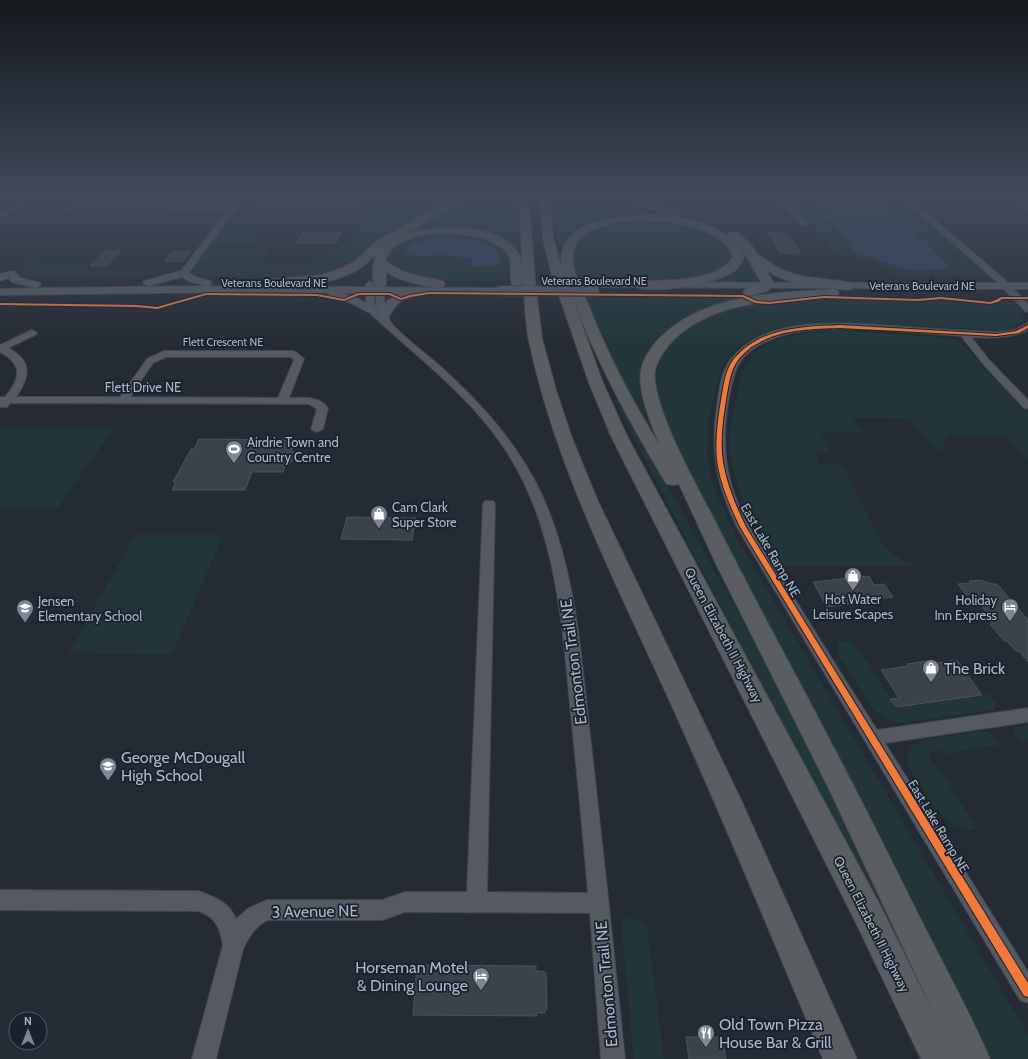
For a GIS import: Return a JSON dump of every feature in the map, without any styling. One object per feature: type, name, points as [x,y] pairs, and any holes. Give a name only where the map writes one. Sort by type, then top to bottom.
[{"type":"highway","points":[[274,283],[308,281],[339,274],[358,264],[375,248]]},
{"type":"highway","points":[[375,287],[381,258],[387,248]]},
{"type":"highway","points":[[508,248],[514,257],[522,327],[538,391],[554,440],[588,499]]},
{"type":"highway","points":[[527,248],[535,338],[548,390],[564,438],[588,499],[733,811],[840,1059]]},
{"type":"highway","name":"Queen Elizabeth II Highway","points":[[551,248],[557,272],[583,348],[619,436],[869,916],[939,1059]]},
{"type":"highway","points":[[570,248],[568,254],[571,276],[600,351],[621,393],[726,566]]},
{"type":"highway","points":[[642,285],[703,279],[719,274],[729,269],[736,262],[738,254],[735,248]]},
{"type":"highway","points":[[749,248],[764,264],[784,275],[816,283],[848,286]]},
{"type":"highway","points":[[749,292],[766,286],[767,282],[751,251]]},
{"type":"highway","points":[[371,252],[369,258],[375,287]]},
{"type":"highway","points":[[381,263],[391,272],[405,278],[439,287]]},
{"type":"highway","points":[[832,293],[767,298],[727,306],[688,322],[671,334],[655,352],[648,370],[649,393],[668,444],[726,566],[840,785],[972,1059]]},
{"type":"main road","points":[[144,284],[184,273],[192,279],[207,283]]},
{"type":"main road","points":[[0,278],[11,274],[16,280],[36,285]]},
{"type":"main road","name":"Veterans Boulevard NE","points":[[0,286],[274,283],[375,287],[593,288],[832,293],[1010,290],[1028,286]]},
{"type":"main road","name":"Veterans Boulevard NE","points":[[593,288],[642,285],[848,286],[1010,290],[1028,293]]},
{"type":"main road","name":"Veterans Boulevard NE","points":[[0,292],[300,290],[375,287]]},
{"type":"main road","points":[[300,290],[343,296],[353,300],[382,318],[387,306],[398,298],[439,287]]},
{"type":"street","points":[[184,273],[203,248]]},
{"type":"street","points":[[962,248],[1010,290],[1028,309]]},
{"type":"street","points":[[375,287],[382,310],[382,318]]},
{"type":"street","name":"Edmonton Trail NE","points":[[382,318],[476,405],[500,434],[519,462],[546,519],[557,554],[565,594],[599,903],[613,1059]]},
{"type":"street","name":"East Lake Ramp NE","points":[[1028,326],[1017,332],[1007,334],[964,334],[843,326],[795,330],[770,336],[749,347],[735,360],[729,372],[719,423],[718,450],[722,477],[733,508],[743,527],[1028,992]]},
{"type":"street","points":[[0,348],[32,333]]},
{"type":"street","points":[[964,334],[987,363],[1028,406]]},
{"type":"street","points":[[0,348],[14,354],[23,366],[22,379],[4,400],[0,409]]},
{"type":"street","name":"Flett Crescent NE","points":[[122,400],[150,361],[164,354],[293,354],[297,356],[299,361],[282,401]]},
{"type":"street","name":"Flett Drive NE","points":[[4,400],[309,401],[320,405],[323,408],[317,429]]},
{"type":"street","points":[[477,903],[489,504]]},
{"type":"street","points":[[872,738],[1028,715]]},
{"type":"street","points":[[0,900],[198,901],[212,905],[224,914],[230,926],[233,945],[204,1059]]},
{"type":"street","name":"3 Avenue NE","points":[[233,945],[244,926],[256,915],[267,910],[382,910],[406,902],[599,903]]},
{"type":"green space","points":[[337,248],[369,248],[356,262],[347,268],[304,277],[249,278],[192,275],[190,273],[206,250],[209,249],[264,249],[268,250],[268,253],[261,265],[305,266]]},
{"type":"green space","points":[[392,248],[503,248],[510,261],[510,267],[507,281],[426,280],[388,266],[386,259],[387,252]]},
{"type":"green space","points":[[509,248],[518,248],[518,253]]},
{"type":"green space","points":[[560,248],[571,248],[563,258]]},
{"type":"green space","points":[[573,248],[731,248],[734,251],[730,262],[725,267],[713,273],[696,278],[653,282],[575,281],[571,256]]},
{"type":"green space","points":[[734,248],[744,248],[761,280],[759,283],[694,283],[706,281],[741,260]]},
{"type":"green space","points":[[831,248],[957,248],[987,275],[893,275],[886,269],[872,262],[835,253]]},
{"type":"green space","points":[[30,261],[38,261],[36,263],[89,263],[86,266],[86,270],[104,271],[96,277],[83,278],[20,276],[18,272]]},
{"type":"green space","points":[[106,271],[153,271],[140,278],[100,278]]},
{"type":"green space","points":[[584,295],[739,296],[748,298],[683,321],[669,329],[651,350],[658,432],[655,434],[651,433],[620,380],[588,310]]},
{"type":"green space","points":[[818,298],[917,300],[945,299],[994,303],[1002,299],[1016,305],[1024,315],[1021,322],[1018,324],[1000,330],[829,322],[792,326],[766,332],[738,346],[723,363],[708,423],[707,458],[714,488],[737,539],[1028,1035],[1028,1059],[977,1059],[706,506],[658,402],[655,376],[661,355],[672,338],[691,325],[717,312],[754,302],[777,304]]},
{"type":"green space","points":[[833,330],[947,338],[956,340],[966,348],[1028,414],[1028,463],[1005,435],[953,435],[947,437],[942,451],[936,451],[927,438],[924,438],[911,419],[853,418],[862,432],[821,433],[831,452],[815,452],[820,464],[834,464],[843,467],[882,543],[898,558],[919,566],[781,566],[751,516],[736,480],[731,461],[729,442],[731,423],[740,381],[745,367],[753,355],[765,345],[781,339],[799,335]]},
{"type":"green space","points":[[614,400],[620,400],[771,672],[878,889],[892,934]]},
{"type":"green space","points":[[0,429],[113,429],[57,509],[0,507]]},
{"type":"green space","points":[[135,535],[223,535],[172,654],[69,653]]},
{"type":"green space","points":[[844,641],[852,641],[874,671],[896,708],[989,694],[996,703],[994,710],[899,723],[888,719],[873,709],[838,654],[837,648],[839,643]]},
{"type":"green space","points":[[1028,725],[1028,741],[1021,741],[1013,733],[1014,727]]},
{"type":"green space","points":[[986,731],[994,735],[999,743],[998,745],[943,754],[940,750],[930,752],[928,756],[935,766],[938,766],[977,829],[967,831],[951,824],[938,812],[909,768],[907,755],[913,745],[927,739]]},
{"type":"green space","points":[[621,918],[641,920],[647,926],[664,1059],[634,1059]]},
{"type":"water","points":[[408,248],[494,248],[499,256],[500,265],[474,267],[471,265],[472,260],[469,258],[446,255],[419,256],[409,254],[405,251]]},
{"type":"water","points":[[851,248],[932,248],[949,267],[947,269],[904,269],[854,251]]},
{"type":"building","points":[[778,248],[798,248],[801,253],[781,253]]},
{"type":"building","points":[[106,251],[121,251],[106,266],[90,266]]},
{"type":"building","points":[[172,252],[190,252],[183,261],[164,261]]},
{"type":"building","name":"Airdrie Town and Country Centre","points":[[199,439],[295,440],[291,452],[295,452],[291,463],[286,463],[283,472],[252,472],[245,490],[172,490],[176,482],[173,482],[191,449],[194,449]]},
{"type":"building","name":"Cam Clark Super Store","points":[[347,517],[416,518],[412,540],[341,539]]},
{"type":"building","name":"Hot Water Leisure Scapes","points":[[869,576],[874,585],[884,584],[893,597],[856,601],[858,603],[827,607],[813,582]]},
{"type":"building","name":"Holiday Inn Express","points":[[980,580],[997,584],[1028,620],[1028,662],[1019,651],[1016,651],[1007,641],[1004,641],[990,624],[993,624],[985,614],[988,614],[972,594],[966,595],[958,584],[971,583],[969,581]]},
{"type":"building","name":"The Brick","points":[[957,660],[982,695],[896,707],[890,699],[899,698],[881,670],[909,666],[907,664],[927,661],[929,664]]},
{"type":"building","name":"Horseman Motel & Dining Lounge","points":[[417,965],[536,966],[536,971],[543,971],[546,973],[547,1009],[544,1013],[536,1013],[537,1016],[413,1015]]},
{"type":"building","name":"Old Town Pizza House Bar & Grill","points":[[686,1037],[722,1037],[726,1059],[689,1059]]},
{"type":"cycle path","points":[[0,304],[137,306],[157,308],[206,294],[317,295],[344,300],[358,294],[390,294],[401,299],[429,293],[743,296],[756,302],[769,303],[824,297],[918,300],[941,298],[990,303],[1001,298],[1028,298]]},
{"type":"cycle path","points":[[1028,326],[1017,332],[996,335],[864,327],[815,327],[792,330],[770,336],[751,345],[736,359],[733,364],[726,385],[720,420],[719,437],[719,452],[724,481],[735,511],[743,527],[1028,992]]},
{"type":"place","name":"Airdrie Town and Country Centre","points":[[234,464]]},
{"type":"place","name":"Cam Clark Super Store","points":[[379,529]]},
{"type":"place","name":"Hot Water Leisure Scapes","points":[[853,591]]},
{"type":"place","name":"Holiday Inn Express","points":[[1010,622]]},
{"type":"place","name":"Jensen Elementary School","points":[[25,623]]},
{"type":"place","name":"The Brick","points":[[931,683]]},
{"type":"place","name":"George McDougall High School","points":[[108,781]]},
{"type":"place","name":"Horseman Motel & Dining Lounge","points":[[481,991]]},
{"type":"place","name":"Old Town Pizza House Bar & Grill","points":[[706,1048]]}]
